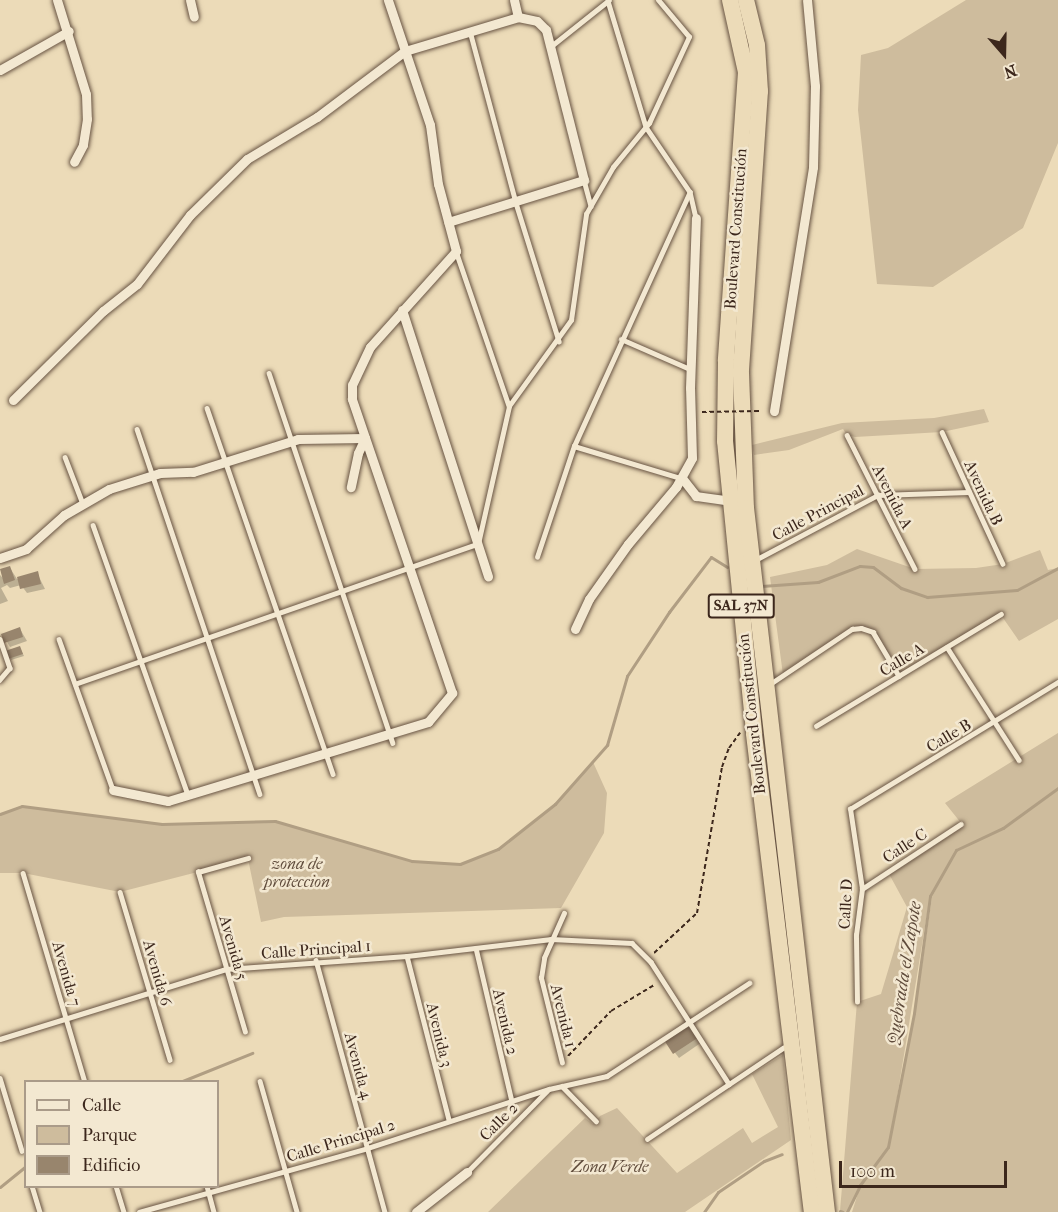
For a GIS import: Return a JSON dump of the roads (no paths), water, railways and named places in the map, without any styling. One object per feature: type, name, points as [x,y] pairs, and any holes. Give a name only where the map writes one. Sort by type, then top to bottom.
[{"type":"highway","name":"Boulevard Constitución","points":[[730,0],[746,72],[726,361],[725,441],[752,720],[812,1212]]},
{"type":"highway","name":"Boulevard Constitución","points":[[746,0],[756,35],[760,75],[741,373],[741,431],[765,687],[827,1212]]},
{"type":"street","points":[[57,0],[69,31],[86,94],[87,119],[83,145],[74,162]]},
{"type":"street","points":[[113,790],[168,801],[326,753],[391,738],[428,722],[452,693],[352,399],[352,385],[370,347],[456,251],[438,184],[430,125],[388,0]]},
{"type":"street","points":[[514,0],[518,17]]},
{"type":"street","points":[[774,411],[813,167],[815,86],[807,0]]},
{"type":"street","points":[[192,1],[194,17]]},
{"type":"street","points":[[12,400],[103,311],[137,284],[190,215],[247,159],[317,117],[405,51],[518,17],[537,21],[546,30],[584,180],[516,204],[448,222]]},
{"type":"street","points":[[0,70],[69,31]]},
{"type":"street","points":[[575,629],[590,599],[628,544],[682,478],[692,458],[690,369],[696,218]]},
{"type":"street","points":[[402,310],[488,576]]},
{"type":"street","points":[[0,558],[26,549],[64,515],[109,489],[152,475],[193,472],[291,440],[365,438]]},
{"type":"street","points":[[351,488],[358,453],[365,438]]},
{"type":"street","points":[[682,478],[696,496],[731,501]]},
{"type":"street","points":[[416,1212],[467,1172]]},
{"type":"lane","points":[[550,47],[609,0],[646,126],[690,192],[696,218]]},
{"type":"lane","points":[[75,684],[478,544],[509,406],[559,341],[572,320],[586,214],[613,167],[646,126],[689,37],[658,0]]},
{"type":"lane","points":[[470,31],[516,204],[559,341]]},
{"type":"lane","points":[[584,180],[591,206]]},
{"type":"lane","points":[[537,557],[574,446],[690,192]]},
{"type":"lane","points":[[456,251],[509,406]]},
{"type":"lane","points":[[621,339],[690,369]]},
{"type":"lane","points":[[269,373],[391,738]]},
{"type":"lane","points":[[207,408],[333,774]]},
{"type":"lane","points":[[137,429],[260,794]]},
{"type":"lane","name":"Avenida B","points":[[942,432],[1003,564]]},
{"type":"lane","name":"Avenida A","points":[[847,435],[915,569]]},
{"type":"lane","points":[[574,446],[682,478]]},
{"type":"lane","points":[[65,457],[83,504]]},
{"type":"lane","name":"Calle Principal","points":[[752,562],[878,495],[969,492]]},
{"type":"lane","points":[[93,525],[188,795]]},
{"type":"lane","name":"Calle A","points":[[816,726],[1001,614]]},
{"type":"lane","points":[[765,687],[852,629],[861,628],[873,632],[899,676]]},
{"type":"lane","points":[[0,639],[10,668],[0,680]]},
{"type":"lane","points":[[59,639],[113,790]]},
{"type":"lane","points":[[947,647],[1019,760]]},
{"type":"lane","name":"Calle B","points":[[850,808],[1058,682]]},
{"type":"lane","name":"Calle D","points":[[850,808],[862,889],[856,935],[857,1002]]},
{"type":"lane","name":"Calle C","points":[[862,889],[961,824]]},
{"type":"lane","name":"Avenida 5","points":[[245,1032],[198,872],[248,858]]},
{"type":"lane","name":"Avenida 7","points":[[23,873],[84,1080]]},
{"type":"lane","name":"Avenida 6","points":[[120,892],[170,1060]]},
{"type":"lane","name":"Avenida 1","points":[[562,1063],[541,978],[551,939],[564,913]]},
{"type":"lane","name":"Calle Principal 1","points":[[0,1039],[226,969],[316,960],[406,956],[551,939],[632,943],[641,948],[690,1022]]},
{"type":"lane","name":"Avenida 2","points":[[476,948],[512,1101]]},
{"type":"lane","name":"Avenida 3","points":[[406,956],[449,1119]]},
{"type":"lane","name":"Avenida 4","points":[[316,960],[385,1212]]},
{"type":"lane","name":"Calle Principal 2","points":[[219,1187],[368,1148],[449,1119],[549,1089],[607,1076],[749,983]]},
{"type":"lane","points":[[690,1022],[729,1084]]},
{"type":"lane","points":[[647,1139],[783,1048]]},
{"type":"lane","points":[[0,1078],[22,1151]]},
{"type":"lane","points":[[260,1082],[297,1212]]},
{"type":"lane","points":[[562,1086],[596,1121]]},
{"type":"lane","name":"Calle 2","points":[[467,1172],[549,1089]]},
{"type":"lane","points":[[33,1188],[40,1212]]},
{"type":"lane","points":[[117,1188],[124,1212]]},
{"type":"lane","points":[[208,1190],[214,1212]]},
{"type":"lane","name":"Calle Principal 2","points":[[139,1212],[208,1190]]},
{"type":"waterway","points":[[0,814],[22,806],[162,824],[275,821],[412,861],[460,864],[498,849],[555,804],[607,745],[627,676],[669,612],[711,557],[727,567]]},
{"type":"waterway","points":[[760,586],[818,582],[860,566],[873,567],[901,588],[927,597],[1017,590],[1058,568]]},
{"type":"waterway","name":"Quebrada el Zapote","points":[[847,1212],[860,1185],[888,1147],[914,1013],[930,896],[956,850],[1003,828],[1058,788]]},
{"type":"waterway","points":[[185,1080],[252,1053]]},
{"type":"waterway","name":"Quebrada el Zapote","points":[[704,1212],[718,1192],[764,1161],[782,1154]]},
{"type":"waterway","points":[[0,1187],[24,1168]]},
{"type":"park label","name":"zona de proteccion","points":[[297,873]]},
{"type":"park label","name":"Zona Verde","points":[[610,1167]]}]
